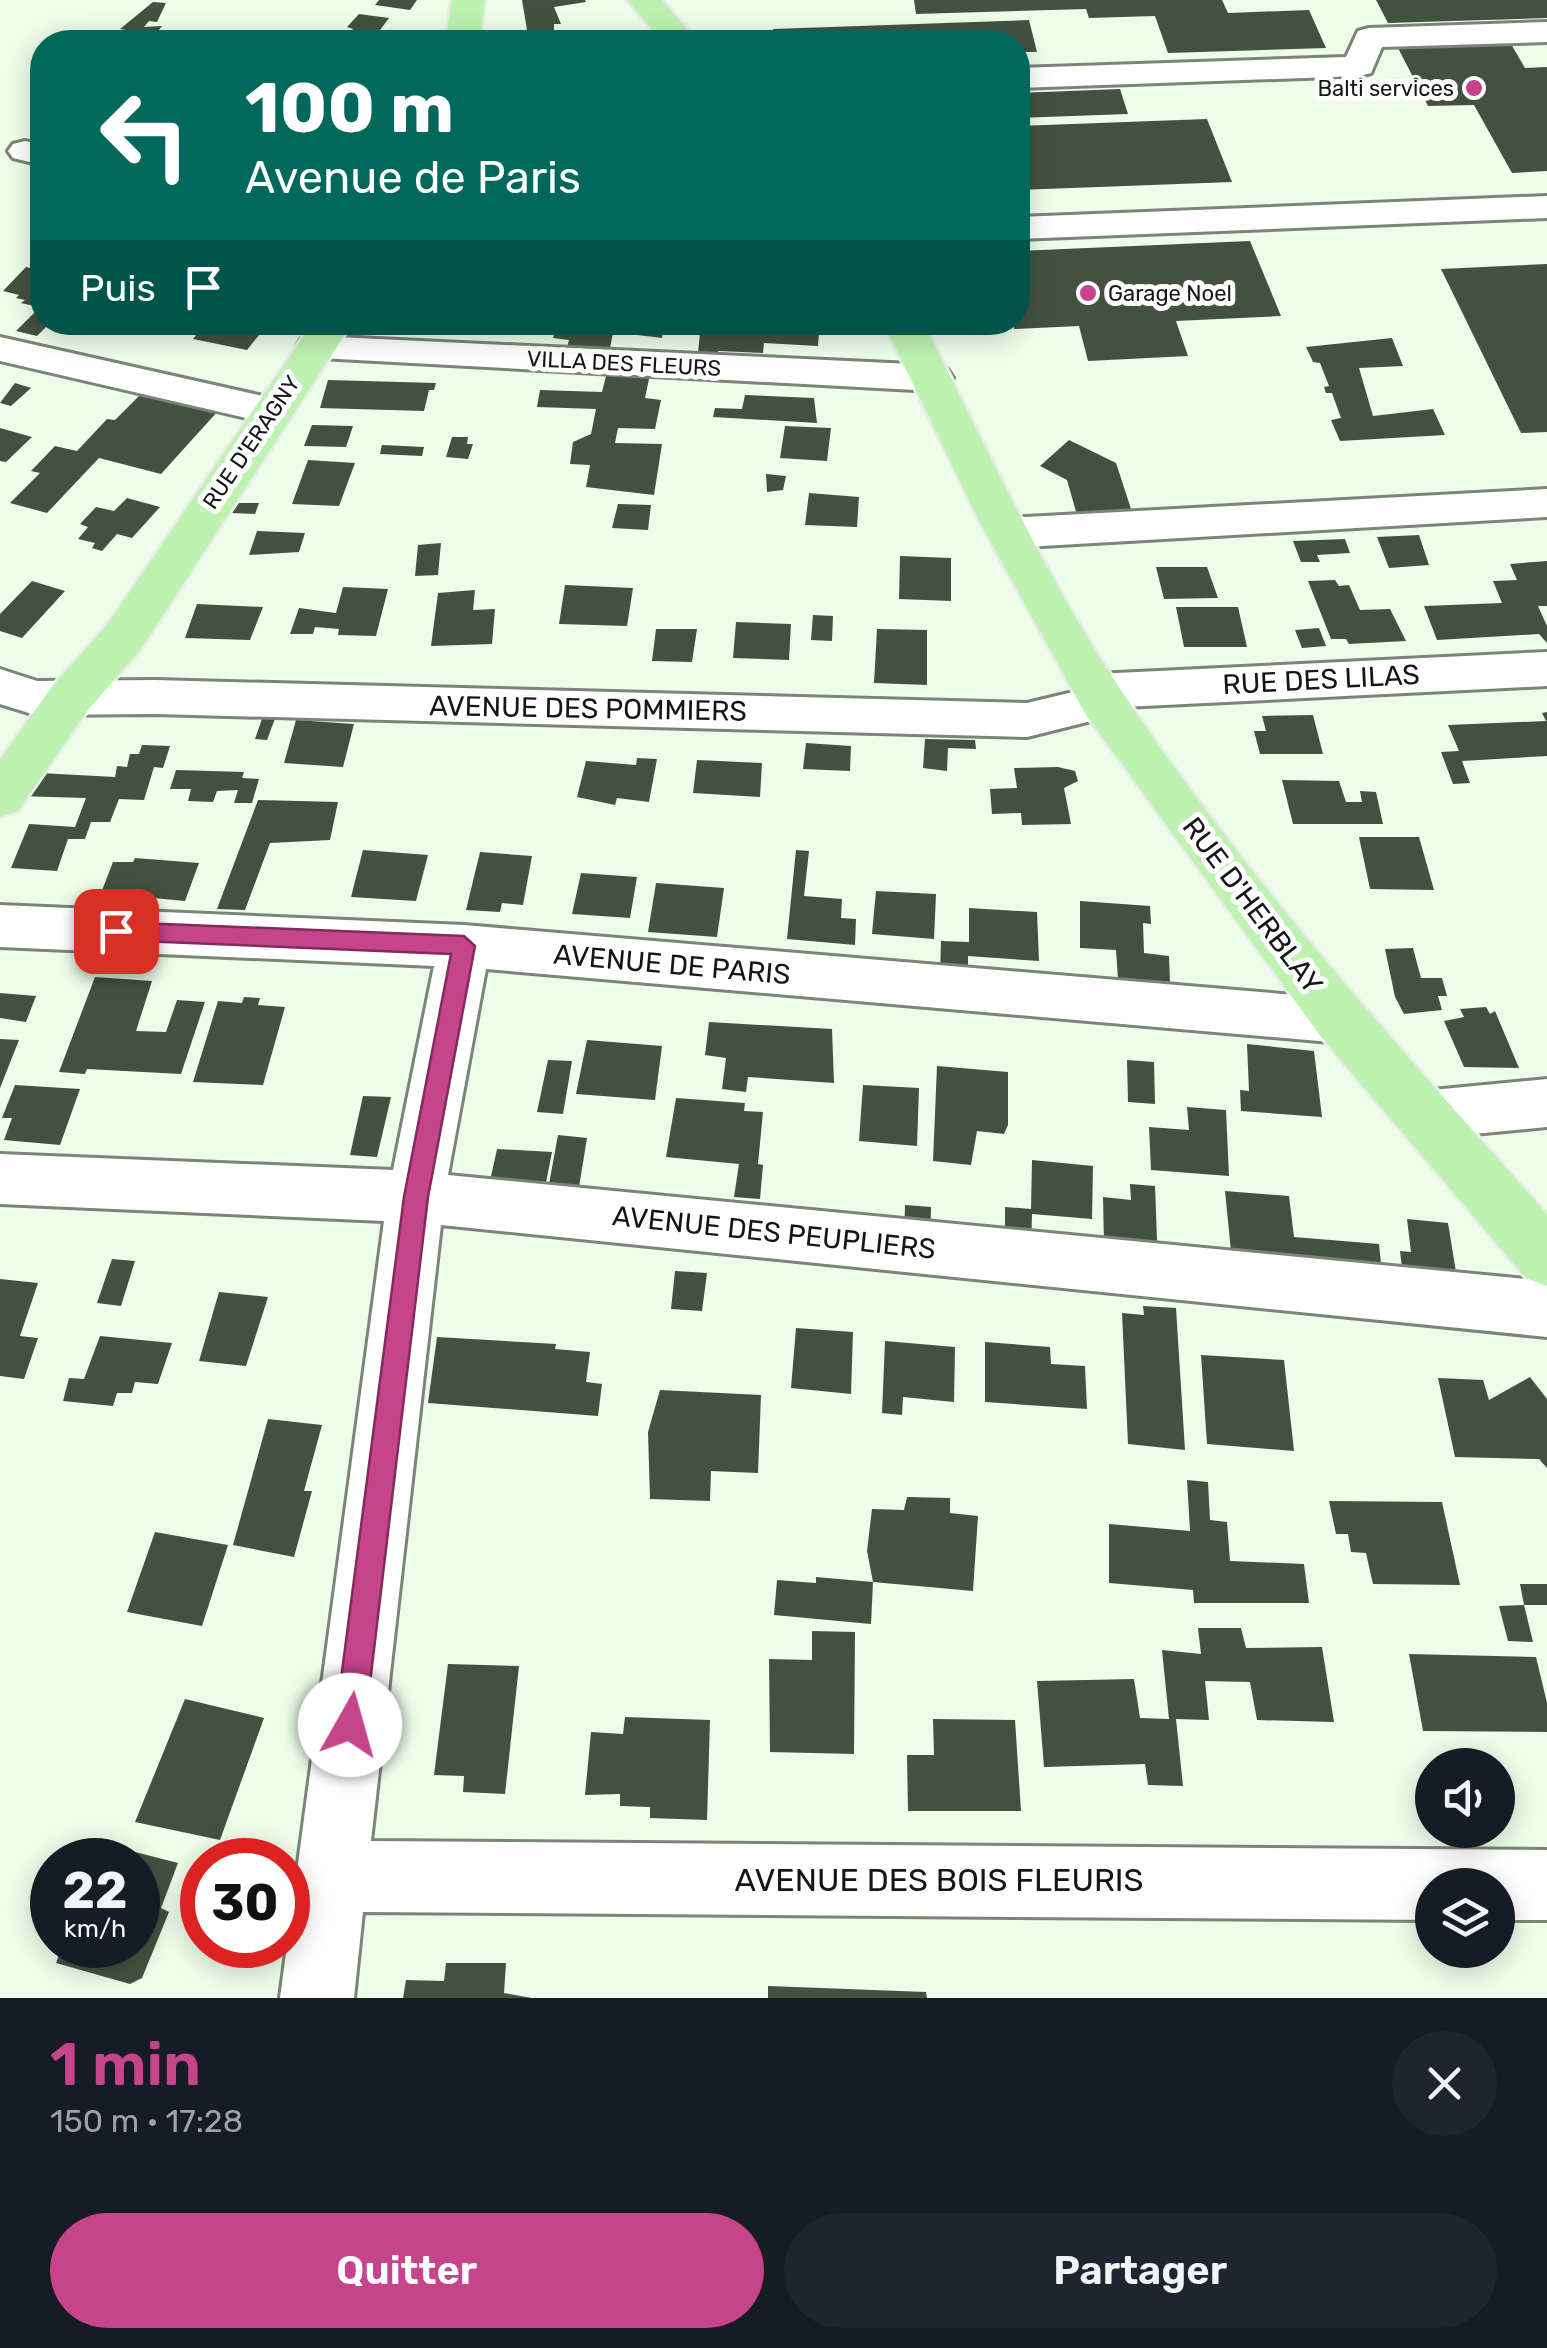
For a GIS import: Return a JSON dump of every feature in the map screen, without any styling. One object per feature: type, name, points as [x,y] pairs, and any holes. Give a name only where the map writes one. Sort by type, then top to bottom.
[{"type":"main road","points":[[464,30],[468,0]]},
{"type":"main road","points":[[644,0],[670,30]]},
{"type":"main road","name":"RUE D'ERAGNY","points":[[0,797],[70,697],[124,638],[170,562],[324,335]]},
{"type":"main road","name":"RUE D'HERBLAY","points":[[910,335],[1005,527],[1100,696],[1211,852],[1342,1022],[1547,1258]]},
{"type":"street","points":[[1030,78],[1359,66],[1369,38],[1547,32]]},
{"type":"street","points":[[1030,228],[1547,207]]},
{"type":"street","name":"VILLA DES FLEURS","points":[[324,335],[933,378]]},
{"type":"street","points":[[0,350],[272,411]]},
{"type":"street","points":[[1005,527],[1547,503]]},
{"type":"street","name":"RUE DES LILAS","points":[[1100,696],[1547,669]]},
{"type":"street","name":"AVENUE DES POMMIERS","points":[[0,686],[35,698],[1026,720],[1100,696]]},
{"type":"street","name":"AVENUE DE PARIS","points":[[0,926],[464,946],[1342,1022]]},
{"type":"street","points":[[317,1998],[416,1197],[464,946]]},
{"type":"street","points":[[1422,1114],[1547,1103]]},
{"type":"street","name":"AVENUE DES PEUPLIERS","points":[[0,1179],[416,1197],[1547,1309]]},
{"type":"street","name":"AVENUE DES BOIS FLEURIS","points":[[331,1876],[1547,1885]]},
{"type":"building","points":[[379,0],[417,0],[410,10],[375,5]]},
{"type":"building","points":[[522,0],[586,2],[554,7],[561,24],[554,24],[554,30],[527,30]]},
{"type":"building","points":[[914,0],[1222,0],[1228,13],[1309,10],[1326,48],[1168,53],[1155,16],[1089,18],[1086,9],[916,14]]},
{"type":"building","points":[[1376,0],[1547,0],[1547,18],[1388,23]]},
{"type":"building","points":[[153,2],[166,3],[157,22],[149,21],[144,27],[162,26],[159,30],[120,29]]},
{"type":"building","points":[[359,14],[389,18],[380,30],[347,27]]},
{"type":"building","points":[[1029,20],[1037,52],[1030,52],[1030,30],[773,29]]},
{"type":"building","points":[[1511,44],[1525,68],[1547,67],[1547,171],[1512,173],[1474,105],[1428,106],[1398,48]]},
{"type":"building","points":[[1120,89],[1128,114],[1030,118],[1030,93]]},
{"type":"building","points":[[1207,119],[1232,182],[1030,190],[1030,126]]},
{"type":"building","points":[[1250,241],[1281,316],[1176,321],[1188,356],[1088,361],[1079,326],[1030,328],[1030,250]]},
{"type":"building","points":[[1547,264],[1547,432],[1521,433],[1441,269]]},
{"type":"building","points":[[26,267],[30,268],[30,305],[21,303],[25,300],[16,298],[19,295],[3,291]]},
{"type":"building","points":[[30,317],[30,334],[16,331]]},
{"type":"building","points":[[196,335],[259,335],[247,350],[193,339]]},
{"type":"building","points":[[612,335],[609,354],[566,352],[569,340],[553,338]]},
{"type":"building","points":[[700,335],[819,335],[818,346],[764,343],[763,353],[718,351],[715,364],[685,363],[687,353],[698,353]]},
{"type":"building","points":[[1392,338],[1403,366],[1359,368],[1373,416],[1433,409],[1445,435],[1340,441],[1331,420],[1341,418],[1332,393],[1326,393],[1324,387],[1329,386],[1320,363],[1313,362],[1306,347]]},
{"type":"building","points":[[607,372],[650,374],[645,398],[661,400],[655,429],[618,428],[615,443],[662,444],[654,495],[586,487],[590,465],[570,464],[573,442],[591,434],[596,409],[537,407],[540,390],[602,392]]},
{"type":"building","points":[[328,380],[436,383],[434,390],[429,390],[424,411],[320,408]]},
{"type":"building","points":[[15,383],[31,388],[11,406],[0,403]]},
{"type":"building","points":[[145,390],[218,411],[161,474],[99,458],[47,513],[10,503],[40,473],[31,471],[55,446],[77,451],[107,419],[115,420]]},
{"type":"building","points":[[745,395],[814,398],[817,423],[713,417],[715,408],[742,409]]},
{"type":"building","points":[[312,425],[353,426],[346,447],[304,446]]},
{"type":"building","points":[[785,426],[831,428],[827,461],[780,458]]},
{"type":"building","points":[[0,428],[32,437],[6,462],[0,461]]},
{"type":"building","points":[[452,437],[468,437],[467,444],[473,444],[468,459],[446,457]]},
{"type":"building","points":[[1069,440],[1116,463],[1132,512],[1077,515],[1067,480],[1040,466]]},
{"type":"building","points":[[382,445],[424,447],[422,456],[380,454]]},
{"type":"building","points":[[308,460],[355,463],[339,506],[292,504]]},
{"type":"building","points":[[766,474],[786,476],[783,490],[767,492]]},
{"type":"building","points":[[809,493],[859,497],[857,527],[805,525]]},
{"type":"building","points":[[127,498],[160,507],[132,538],[117,534],[102,551],[92,548],[95,543],[78,539],[88,527],[80,524],[96,507],[114,511]]},
{"type":"building","points":[[239,503],[259,503],[255,514],[232,513]]},
{"type":"building","points":[[618,504],[651,505],[648,530],[612,528]]},
{"type":"building","points":[[257,531],[305,533],[299,552],[249,555]]},
{"type":"building","points":[[1419,535],[1429,565],[1389,568],[1377,537]]},
{"type":"building","points":[[1345,539],[1350,553],[1317,555],[1320,562],[1301,562],[1293,541]]},
{"type":"building","points":[[441,543],[438,575],[415,576],[418,545]]},
{"type":"building","points":[[900,556],[951,558],[951,601],[899,599]]},
{"type":"building","points":[[1547,561],[1547,606],[1538,606],[1547,626],[1547,643],[1539,634],[1437,640],[1424,606],[1502,603],[1493,581],[1517,580],[1510,564]]},
{"type":"building","points":[[1156,567],[1207,567],[1218,598],[1164,599]]},
{"type":"building","points":[[1335,580],[1339,586],[1349,585],[1360,610],[1390,609],[1406,641],[1349,644],[1346,639],[1331,639],[1308,581]]},
{"type":"building","points":[[32,581],[65,591],[22,638],[0,631],[0,614]]},
{"type":"building","points":[[565,585],[633,588],[627,626],[559,624]]},
{"type":"building","points":[[343,587],[388,589],[376,636],[338,635],[339,629],[315,627],[313,634],[290,634],[299,608],[336,613]]},
{"type":"building","points":[[475,590],[473,610],[495,609],[492,644],[431,646],[438,593]]},
{"type":"building","points":[[197,604],[263,607],[250,640],[185,638]]},
{"type":"building","points":[[1176,607],[1238,607],[1247,647],[1184,647]]},
{"type":"building","points":[[813,615],[833,616],[832,641],[811,640]]},
{"type":"building","points":[[736,622],[791,624],[789,660],[733,658]]},
{"type":"building","points":[[1319,628],[1326,646],[1302,648],[1295,630]]},
{"type":"building","points":[[656,629],[697,629],[692,662],[652,661]]},
{"type":"building","points":[[877,629],[927,630],[927,685],[874,683]]},
{"type":"building","points":[[1547,712],[1547,756],[1462,761],[1470,783],[1453,784],[1441,752],[1459,751],[1448,725],[1546,721],[1542,713]]},
{"type":"building","points":[[1313,715],[1323,754],[1260,754],[1254,731],[1266,731],[1262,716]]},
{"type":"building","points":[[263,716],[276,716],[267,740],[255,739]]},
{"type":"building","points":[[296,720],[354,724],[343,767],[284,763]]},
{"type":"building","points":[[925,739],[975,740],[976,749],[948,748],[947,771],[923,768]]},
{"type":"building","points":[[806,743],[851,746],[850,771],[803,769]]},
{"type":"building","points":[[142,745],[170,746],[163,768],[154,767],[144,800],[119,799],[110,822],[91,822],[85,839],[68,839],[57,871],[11,868],[29,824],[75,827],[86,798],[17,796],[40,773],[115,777],[117,766],[127,767],[130,754],[139,754]]},
{"type":"building","points":[[637,758],[657,759],[649,802],[617,798],[615,805],[577,797],[586,761],[636,765]]},
{"type":"building","points":[[697,760],[762,763],[760,797],[693,793]]},
{"type":"building","points":[[1058,767],[1075,771],[1078,781],[1064,788],[1071,824],[1022,825],[1021,813],[992,814],[990,789],[1017,788],[1014,768]]},
{"type":"building","points":[[176,770],[244,772],[242,778],[259,779],[252,803],[234,803],[238,790],[217,791],[213,802],[188,801],[191,789],[170,789]]},
{"type":"building","points":[[1282,780],[1339,781],[1346,802],[1362,802],[1360,791],[1376,792],[1383,824],[1293,824]]},
{"type":"building","points":[[258,800],[338,802],[330,840],[270,843],[245,910],[217,909]]},
{"type":"building","points":[[1359,837],[1419,837],[1434,890],[1370,889]]},
{"type":"building","points":[[363,850],[428,855],[416,901],[351,897]]},
{"type":"building","points":[[796,850],[809,851],[804,896],[842,899],[841,918],[856,919],[855,945],[787,939]]},
{"type":"building","points":[[480,852],[532,856],[523,905],[502,903],[500,912],[466,910]]},
{"type":"building","points":[[135,858],[199,863],[185,901],[101,893],[113,862],[133,862]]},
{"type":"building","points":[[581,873],[637,877],[630,918],[572,914]]},
{"type":"building","points":[[656,883],[724,888],[717,937],[648,932]]},
{"type":"building","points":[[876,891],[936,894],[934,939],[872,934]]},
{"type":"building","points":[[1080,901],[1150,906],[1151,924],[1143,923],[1144,953],[1169,956],[1170,983],[1118,980],[1116,950],[1080,948]]},
{"type":"building","points":[[969,908],[1037,912],[1039,961],[968,956],[968,977],[940,975],[941,941],[969,942]]},
{"type":"building","points":[[1413,948],[1421,978],[1442,978],[1447,996],[1438,996],[1442,1010],[1404,1014],[1395,997],[1385,949]]},
{"type":"building","points":[[95,977],[152,981],[136,1031],[166,1032],[177,1000],[205,1002],[181,1074],[87,1069],[85,1074],[59,1072]]},
{"type":"building","points":[[0,993],[36,996],[26,1022],[0,1018]]},
{"type":"building","points":[[244,997],[260,998],[258,1005],[285,1007],[263,1085],[193,1082],[218,1001],[242,1003]]},
{"type":"building","points":[[1486,1007],[1490,1014],[1495,1011],[1519,1068],[1464,1067],[1444,1021],[1464,1017],[1460,1009]]},
{"type":"building","points":[[709,1022],[832,1029],[834,1083],[748,1077],[746,1092],[722,1089],[726,1058],[705,1055]]},
{"type":"building","points":[[0,1039],[19,1040],[0,1088]]},
{"type":"building","points":[[587,1040],[662,1046],[655,1100],[576,1094]]},
{"type":"building","points":[[1247,1044],[1314,1051],[1322,1117],[1241,1111],[1240,1090],[1249,1091]]},
{"type":"building","points":[[548,1060],[572,1061],[563,1114],[537,1112]]},
{"type":"building","points":[[1127,1060],[1154,1062],[1155,1104],[1128,1102]]},
{"type":"building","points":[[937,1066],[1008,1072],[1008,1125],[1004,1134],[977,1131],[971,1165],[933,1161]]},
{"type":"building","points":[[15,1085],[80,1089],[60,1145],[4,1140],[12,1118],[2,1118]]},
{"type":"building","points":[[863,1085],[919,1088],[917,1146],[859,1141]]},
{"type":"building","points":[[363,1096],[391,1097],[377,1157],[350,1155]]},
{"type":"building","points":[[676,1098],[745,1103],[744,1111],[763,1112],[758,1164],[763,1165],[760,1199],[734,1197],[739,1164],[666,1157]]},
{"type":"building","points":[[1187,1107],[1226,1110],[1229,1176],[1151,1170],[1149,1127],[1189,1130]]},
{"type":"building","points":[[558,1135],[587,1138],[579,1187],[549,1184]]},
{"type":"building","points":[[497,1149],[552,1152],[542,1203],[486,1199]]},
{"type":"building","points":[[1032,1160],[1093,1166],[1092,1219],[1032,1214],[1031,1254],[1005,1252],[1005,1207],[1031,1209]]},
{"type":"building","points":[[1130,1184],[1155,1186],[1158,1265],[1104,1245],[1103,1197],[1131,1200]]},
{"type":"building","points":[[1225,1191],[1289,1196],[1294,1237],[1379,1244],[1383,1283],[1296,1276],[1295,1255],[1231,1251]]},
{"type":"building","points":[[905,1205],[931,1207],[930,1246],[904,1245]]},
{"type":"building","points":[[1407,1219],[1448,1223],[1456,1272],[1402,1268],[1400,1251],[1411,1252]]},
{"type":"building","points":[[112,1259],[135,1261],[121,1306],[97,1303]]},
{"type":"building","points":[[675,1271],[707,1273],[702,1311],[671,1309]]},
{"type":"building","points":[[0,1279],[38,1283],[20,1336],[38,1338],[24,1379],[0,1376]]},
{"type":"building","points":[[219,1292],[268,1297],[246,1366],[199,1361]]},
{"type":"building","points":[[1143,1306],[1176,1308],[1185,1450],[1128,1444],[1122,1313],[1144,1315]]},
{"type":"building","points":[[796,1328],[853,1332],[851,1394],[791,1388]]},
{"type":"building","points":[[100,1336],[172,1343],[158,1384],[135,1382],[132,1393],[117,1393],[113,1406],[63,1401],[69,1378],[84,1379]]},
{"type":"building","points":[[437,1337],[556,1344],[555,1349],[590,1352],[586,1382],[602,1384],[598,1416],[428,1403]]},
{"type":"building","points":[[885,1341],[955,1347],[954,1402],[903,1397],[902,1415],[882,1413]]},
{"type":"building","points":[[985,1342],[1050,1347],[1051,1364],[1085,1366],[1087,1409],[985,1402]]},
{"type":"building","points":[[1201,1355],[1284,1360],[1294,1451],[1207,1444]]},
{"type":"building","points":[[1530,1377],[1547,1399],[1547,1468],[1539,1459],[1455,1457],[1438,1378],[1483,1380],[1489,1400]]},
{"type":"building","points":[[660,1390],[761,1395],[758,1473],[711,1471],[710,1501],[650,1499],[648,1432]]},
{"type":"building","points":[[268,1419],[322,1425],[304,1491],[312,1491],[294,1557],[233,1545]]},
{"type":"building","points":[[1187,1480],[1208,1482],[1210,1520],[1227,1522],[1230,1561],[1304,1564],[1309,1603],[1194,1603],[1193,1590],[1109,1583],[1109,1524],[1190,1531]]},
{"type":"building","points":[[907,1497],[950,1498],[950,1513],[978,1516],[973,1591],[873,1582],[867,1551],[872,1509],[904,1510]]},
{"type":"building","points":[[1329,1501],[1442,1502],[1460,1585],[1373,1584],[1366,1553],[1351,1552],[1348,1534],[1336,1534]]},
{"type":"building","points":[[155,1532],[228,1545],[202,1626],[127,1612]]},
{"type":"building","points":[[816,1577],[873,1582],[871,1624],[774,1615],[777,1580],[816,1583]]},
{"type":"building","points":[[1520,1584],[1547,1584],[1547,1605],[1524,1605]]},
{"type":"building","points":[[1524,1605],[1533,1642],[1508,1641],[1499,1606]]},
{"type":"building","points":[[1198,1628],[1241,1628],[1246,1648],[1322,1647],[1334,1722],[1257,1720],[1250,1682],[1205,1681],[1209,1720],[1176,1719],[1183,1786],[1148,1785],[1145,1764],[1044,1767],[1037,1681],[1134,1679],[1140,1718],[1169,1719],[1162,1650],[1201,1654]]},
{"type":"building","points":[[812,1631],[855,1632],[854,1754],[770,1752],[769,1659],[812,1660]]},
{"type":"building","points":[[1409,1654],[1536,1657],[1547,1703],[1547,1732],[1423,1731]]},
{"type":"building","points":[[448,1664],[519,1666],[505,1794],[463,1792],[464,1776],[434,1775]]},
{"type":"building","points":[[185,1699],[264,1718],[221,1838],[135,1822]]},
{"type":"building","points":[[625,1717],[710,1720],[707,1820],[650,1818],[650,1807],[620,1806],[620,1794],[585,1795],[591,1732],[623,1734]]},
{"type":"building","points":[[933,1719],[1015,1720],[1021,1811],[908,1811],[907,1755],[934,1755]]},
{"type":"building","points":[[160,1858],[178,1863],[161,1908],[169,1912],[160,1934]]},
{"type":"building","points":[[446,1963],[506,1963],[504,1993],[532,1998],[403,1998],[406,1980],[444,1981]]},
{"type":"building","points":[[74,1968],[146,1968],[142,1978],[130,1984]]},
{"type":"building","points":[[768,1986],[926,1992],[927,1998],[768,1998]]},
{"type":"place","name":"Balti services","points":[[1474,88]]},
{"type":"place","name":"Garage Noel","points":[[1088,293]]},
{"type":"route","points":[[116,931],[464,946],[416,1197],[350,1725]]}]
